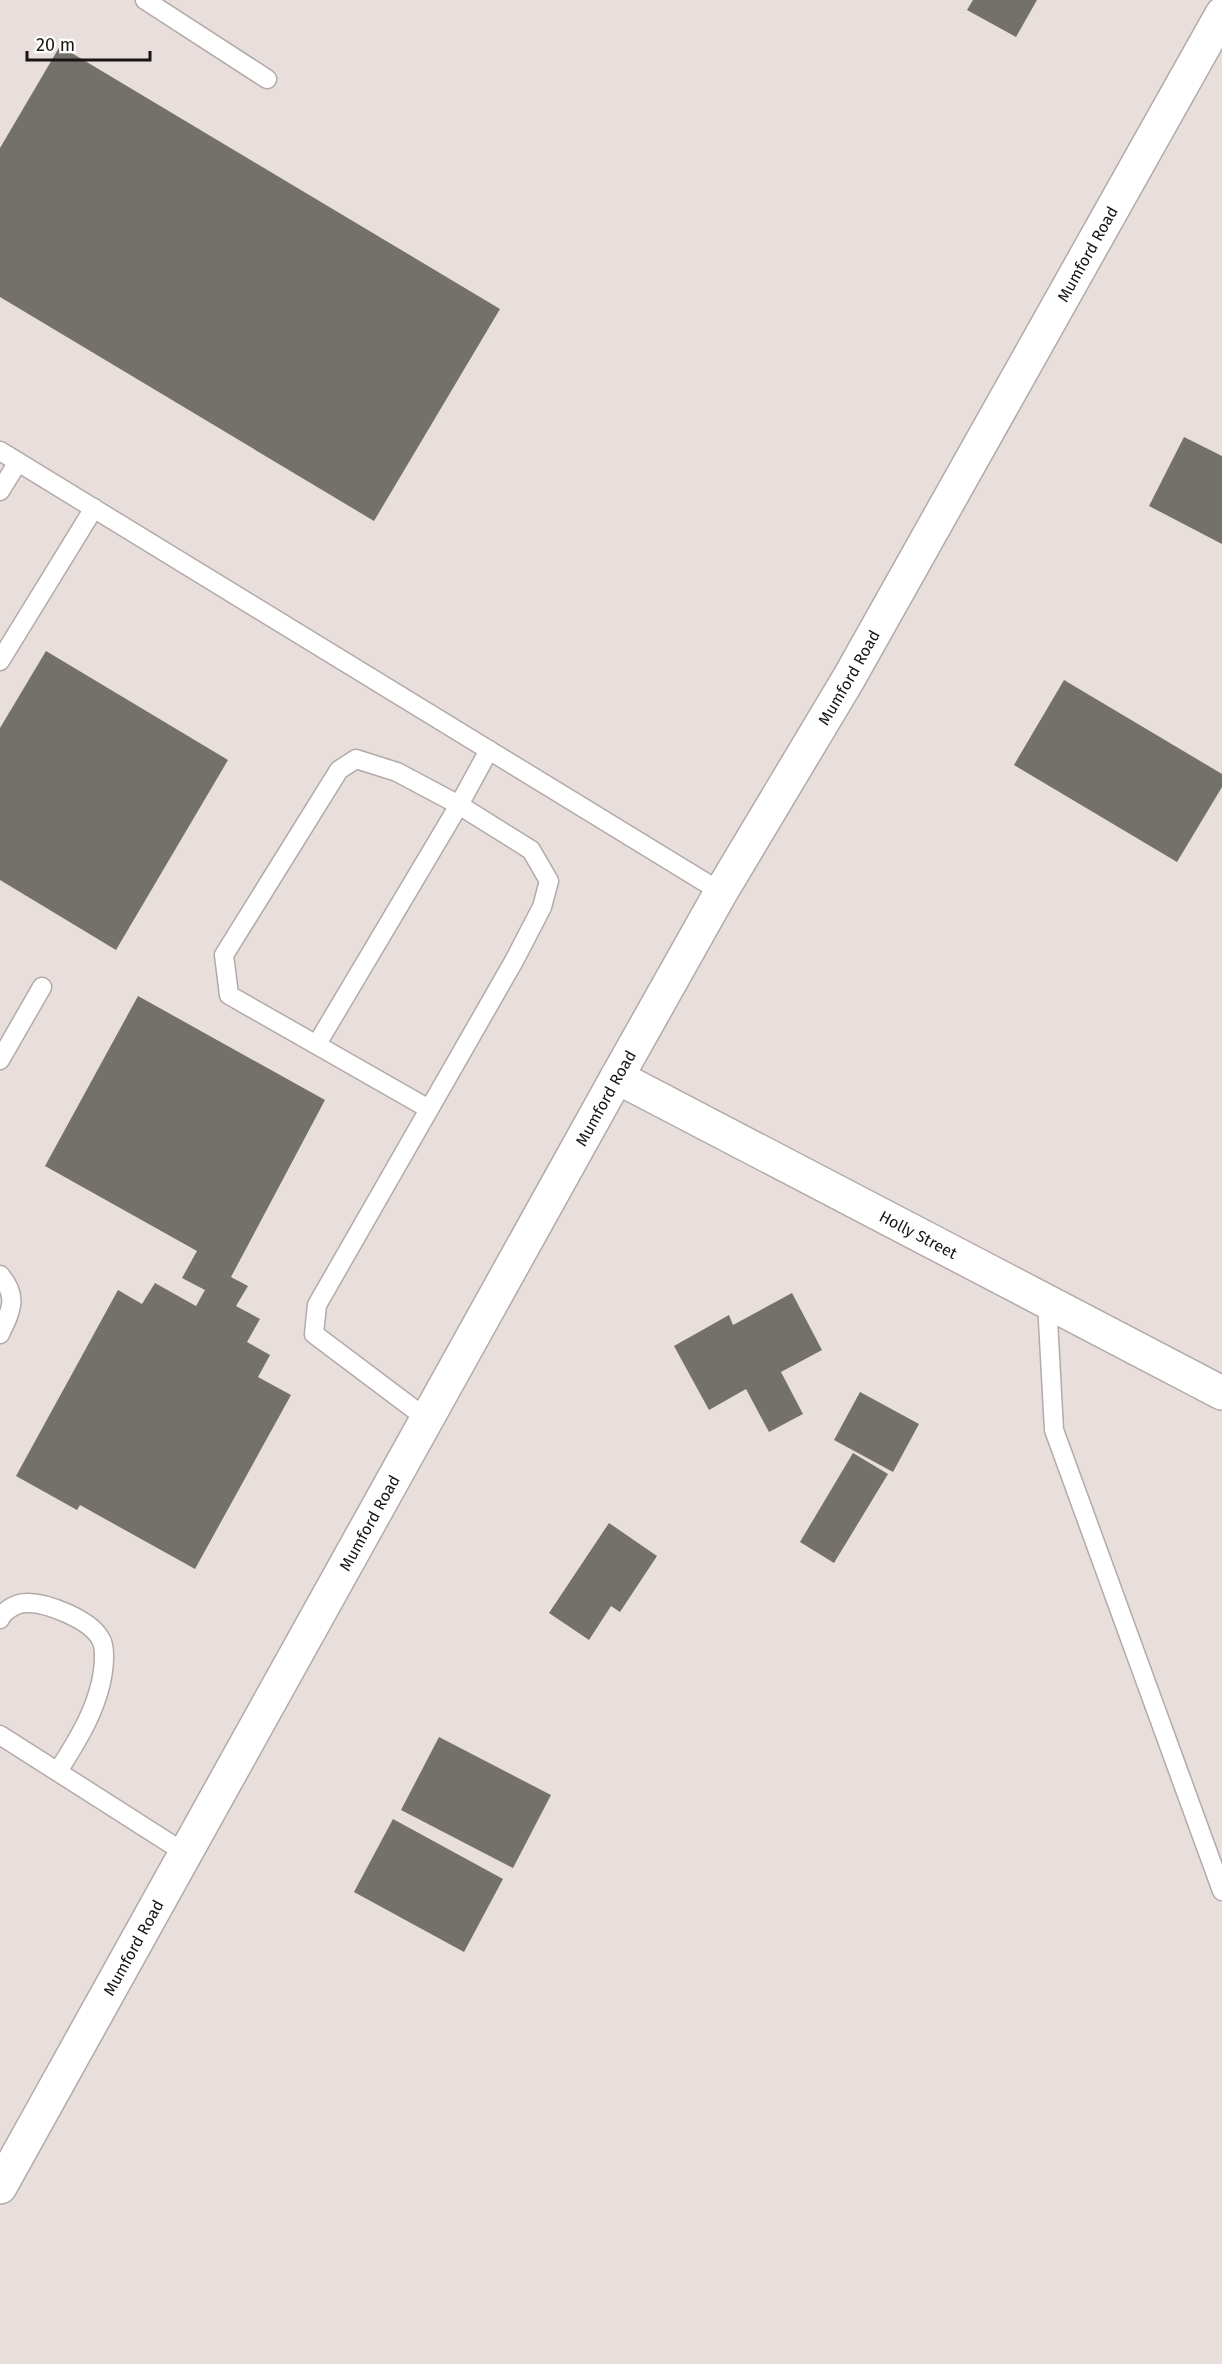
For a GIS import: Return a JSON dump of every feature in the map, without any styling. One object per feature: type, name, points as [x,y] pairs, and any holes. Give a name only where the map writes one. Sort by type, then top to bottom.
[{"type":"street","name":"Mumford Road","points":[[1,2184],[721,892],[849,678],[1222,14]]},
{"type":"street","name":"Holly Street","points":[[617,1077],[1222,1393]]},
{"type":"lane","points":[[145,0],[267,79]]},
{"type":"lane","points":[[0,451],[721,892]]},
{"type":"lane","points":[[0,491],[18,462]]},
{"type":"lane","points":[[0,661],[94,508]]},
{"type":"lane","points":[[317,1044],[459,805],[489,750]]},
{"type":"lane","points":[[427,1419],[314,1335],[317,1305],[514,961],[542,907],[549,881],[531,850],[459,805],[397,772],[356,759],[339,770],[224,955],[229,995],[429,1109]]},
{"type":"lane","points":[[0,1060],[42,987]]},
{"type":"lane","points":[[0,1275],[9,1285],[13,1308],[0,1334]]},
{"type":"lane","points":[[1047,1302],[1054,1430],[1222,1891]]},
{"type":"lane","points":[[0,1618],[4,1611],[26,1602],[63,1611],[86,1624],[100,1638],[104,1655],[102,1676],[93,1709],[83,1731],[58,1771]]},
{"type":"lane","points":[[0,1735],[186,1853]]},
{"type":"building","points":[[973,0],[1037,0],[1016,37],[967,10]]},
{"type":"building","points":[[60,46],[500,309],[374,521],[0,297],[0,148]]},
{"type":"building","points":[[1184,437],[1222,456],[1222,544],[1149,506]]},
{"type":"building","points":[[46,651],[228,760],[116,950],[0,880],[0,728]]},
{"type":"building","points":[[1064,680],[1222,774],[1222,787],[1177,862],[1014,765]]},
{"type":"building","points":[[138,996],[325,1100],[231,1277],[248,1286],[236,1306],[260,1319],[247,1342],[270,1355],[258,1377],[291,1395],[195,1569],[80,1505],[77,1510],[16,1476],[118,1290],[142,1304],[155,1283],[196,1306],[205,1290],[182,1278],[197,1251],[45,1166]]},
{"type":"building","points":[[792,1293],[822,1350],[781,1372],[803,1414],[769,1432],[746,1389],[709,1410],[674,1346],[729,1315],[733,1325]]},
{"type":"building","points":[[860,1392],[919,1424],[893,1472],[834,1440]]},
{"type":"building","points":[[853,1453],[888,1474],[834,1563],[800,1542]]},
{"type":"building","points":[[609,1523],[657,1556],[620,1612],[611,1606],[589,1640],[549,1613]]},
{"type":"building","points":[[439,1737],[551,1795],[513,1868],[401,1810]]},
{"type":"building","points":[[393,1819],[503,1879],[464,1952],[354,1892]]}]
